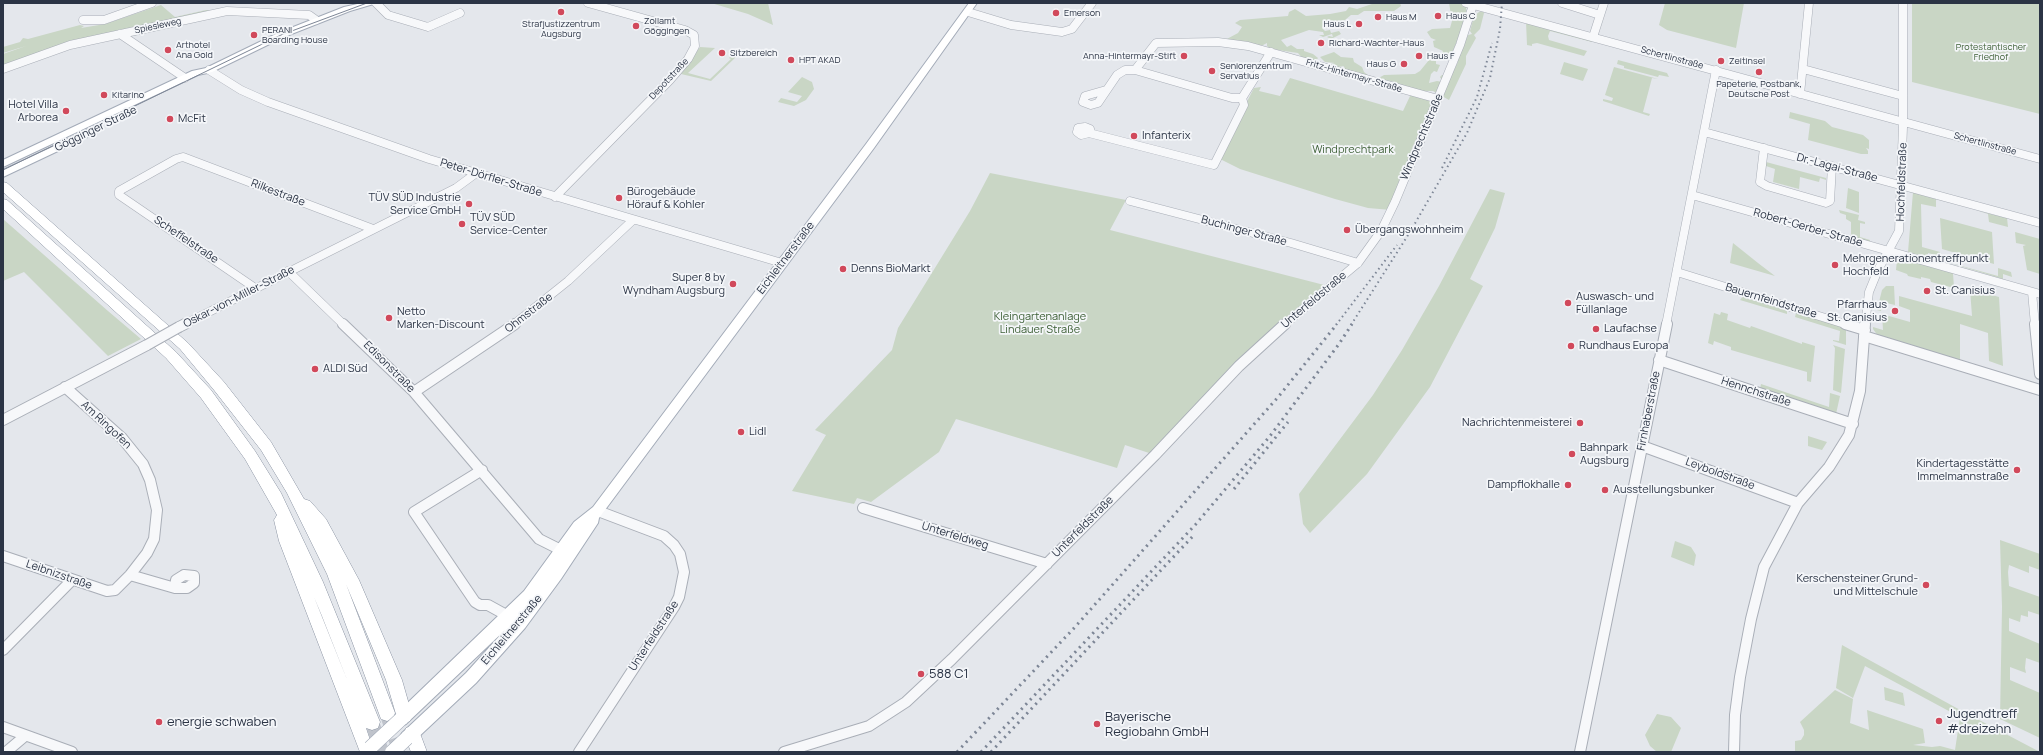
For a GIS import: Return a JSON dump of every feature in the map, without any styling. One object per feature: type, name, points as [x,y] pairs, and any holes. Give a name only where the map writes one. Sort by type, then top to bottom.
[{"type":"highway","points":[[3,186],[184,346],[219,386],[266,446],[292,489],[334,573],[387,712]]},
{"type":"highway","points":[[3,203],[171,355],[206,394],[250,455],[276,497],[316,582],[372,722]]},
{"type":"highway","points":[[292,489],[321,523],[354,585],[392,673],[402,717]]},
{"type":"highway","points":[[276,497],[286,541],[367,750]]},
{"type":"highway","points":[[409,736],[419,752]]},
{"type":"main road","name":"Gögginger Straße","points":[[347,9],[358,3]]},
{"type":"main road","name":"Gögginger Straße","points":[[4,170],[185,78],[209,70],[281,34],[347,9],[374,3]]},
{"type":"main road","name":"Eichleitnerstraße","points":[[392,752],[471,678],[524,617],[566,552],[579,526],[597,511],[870,146],[971,7]]},
{"type":"main road","name":"Gögginger Straße","points":[[4,170],[198,79],[209,70]]},
{"type":"main road","name":"Eichleitnerstraße","points":[[367,750],[508,616],[529,595],[566,552]]},
{"type":"main road","points":[[402,717],[409,736]]},
{"type":"street","points":[[83,20],[104,20],[152,3]]},
{"type":"street","name":"Gögginger Straße","points":[[374,3],[388,15],[428,27],[460,13]]},
{"type":"street","name":"Depotstraße","points":[[554,197],[670,80],[688,59],[695,46],[694,36],[685,30],[588,3]]},
{"type":"street","points":[[971,7],[1011,25],[1062,32],[1072,29],[1092,3]]},
{"type":"street","name":"Schertlinstraße","points":[[1466,3],[2040,159]]},
{"type":"street","points":[[1562,3],[1600,15]]},
{"type":"street","points":[[1593,37],[1604,3]]},
{"type":"street","points":[[1800,94],[1809,3]]},
{"type":"street","name":"Hochfeldstraße","points":[[1734,752],[1737,693],[1755,600],[1764,567],[1798,503],[1829,467],[1853,424],[1860,391],[1864,333],[1869,292],[1899,231],[1902,186],[1903,3]]},
{"type":"street","name":"Windprechtstraße","points":[[1358,263],[1386,221],[1460,45],[1473,5]]},
{"type":"street","name":"Spiesleweg","points":[[3,69],[70,45],[227,11],[309,15],[316,20]]},
{"type":"street","points":[[120,34],[185,78]]},
{"type":"street","name":"Fritz-Hintermayr-Straße","points":[[1135,70],[1156,42],[1228,43],[1271,52],[1438,99]]},
{"type":"street","points":[[1089,133],[1214,165],[1244,105],[1242,98],[1271,52]]},
{"type":"street","points":[[1803,69],[1903,96]]},
{"type":"street","name":"Peter-Dörfler-Straße","points":[[209,70],[242,90],[268,102],[475,174],[782,263]]},
{"type":"street","points":[[1106,90],[1120,73],[1125,70],[1135,70],[1232,98],[1242,98]]},
{"type":"street","name":"Firnhaberstraße","points":[[1580,752],[1677,272],[1716,70]]},
{"type":"street","name":"Dr.-Lagai-Straße","points":[[1704,132],[2040,223]]},
{"type":"street","points":[[1764,148],[1760,182],[1767,186],[1826,203],[1830,201],[1832,166]]},
{"type":"street","name":"Rilkestraße","points":[[119,191],[130,183],[176,159],[183,158],[373,229]]},
{"type":"street","name":"Oskar-von-Miller-Straße","points":[[3,420],[255,288],[456,188],[475,174]]},
{"type":"street","name":"Scheffelstraße","points":[[119,191],[119,195],[255,288]]},
{"type":"street","name":"Robert-Gerber-Straße","points":[[1692,195],[2036,293]]},
{"type":"street","name":"Buchinger Straße","points":[[1130,201],[1302,246],[1358,263]]},
{"type":"street","name":"Ohmstraße","points":[[414,392],[499,336],[526,316],[568,281],[633,220]]},
{"type":"street","name":"Unterfeldstraße","points":[[784,752],[857,730],[887,716],[906,702],[940,671],[1047,564],[1155,455],[1239,366],[1274,334],[1358,263]]},
{"type":"street","name":"Edisonstraße","points":[[288,272],[414,392],[482,470],[539,539],[546,544],[566,552]]},
{"type":"street","name":"Bauernfeindstraße","points":[[1677,272],[2040,390]]},
{"type":"street","points":[[2036,293],[2040,374]]},
{"type":"street","name":"Hennchstraße","points":[[1659,360],[1853,424]]},
{"type":"street","name":"Am Ringofen","points":[[65,387],[122,438],[143,464],[150,480],[157,513],[154,539],[147,553],[130,575],[115,590]]},
{"type":"street","name":"Leyboldstraße","points":[[1642,446],[1798,503]]},
{"type":"street","points":[[482,470],[414,512],[475,602],[480,605],[488,606],[508,616]]},
{"type":"street","name":"Unterfeldweg","points":[[863,508],[1047,564]]},
{"type":"street","name":"Unterfeldstraße","points":[[579,752],[674,608],[679,597],[684,572],[680,554],[674,545],[664,536],[597,511]]},
{"type":"street","name":"Leibnizstraße","points":[[3,556],[107,591],[115,590]]},
{"type":"street","points":[[130,575],[160,582],[176,588],[187,588],[195,580],[192,575],[180,576],[160,582]]},
{"type":"street","points":[[176,588],[174,582],[180,576]]},
{"type":"street","points":[[3,650],[72,580]]},
{"type":"street","points":[[3,726],[25,736],[72,752]]},
{"type":"street","points":[[6,752],[25,736]]},
{"type":"green space","points":[[711,3],[768,3],[773,25],[748,14]]},
{"type":"green space","points":[[1375,3],[1400,3],[1401,6],[1394,11],[1364,11],[1358,15],[1351,15],[1345,20],[1324,24],[1322,28],[1325,31],[1330,30],[1331,33],[1339,31],[1341,34],[1331,39],[1327,37],[1333,37],[1332,34],[1323,37],[1319,35],[1324,35],[1323,32],[1309,30],[1281,40],[1287,47],[1291,45],[1297,49],[1304,49],[1304,51],[1313,54],[1318,58],[1315,62],[1307,64],[1298,53],[1271,49],[1267,46],[1267,43],[1259,47],[1225,40],[1238,33],[1242,27],[1235,23],[1240,20],[1288,16],[1289,12],[1295,9],[1306,16],[1330,14],[1346,11],[1349,7],[1357,9]]},
{"type":"green space","points":[[1449,3],[1460,3],[1468,7],[1466,8],[1467,16],[1463,22],[1464,26],[1451,55],[1458,59],[1468,35],[1472,34],[1470,31],[1474,16],[1479,12],[1483,11],[1484,13],[1480,29],[1474,35],[1476,38],[1466,56],[1466,64],[1449,100],[1433,91],[1423,91],[1402,87],[1396,82],[1377,79],[1384,75],[1415,74],[1420,71],[1429,60],[1436,61],[1436,64],[1440,65],[1437,72],[1434,71],[1431,74],[1429,83],[1437,81],[1443,82],[1440,77],[1442,75],[1451,75],[1458,62],[1440,57],[1443,51],[1434,47],[1433,41],[1436,40],[1431,38],[1427,32],[1432,29],[1450,28],[1452,21]]},
{"type":"green space","points":[[1665,3],[1744,3],[1736,48],[1667,30],[1659,25]]},
{"type":"green space","name":"Protestantischer Friedhof","points":[[1912,3],[2040,3],[2040,114],[1912,82]]},
{"type":"green space","points":[[161,5],[175,17],[206,10],[220,12],[120,34],[3,68],[3,54],[26,46],[3,53],[3,47],[20,42],[23,38],[28,39],[80,25],[84,26],[81,28],[105,24]]},
{"type":"green space","points":[[1526,22],[1592,42],[1550,31],[1548,36],[1549,40],[1587,51],[1584,56],[1537,43],[1532,44],[1532,46],[1527,45]]},
{"type":"green space","points":[[700,47],[715,48],[688,73],[710,79],[731,59],[729,58],[731,56],[736,57],[711,81],[681,74]]},
{"type":"green space","points":[[1334,52],[1341,57],[1353,58],[1354,62],[1362,67],[1364,72],[1369,76],[1346,72],[1343,68],[1344,66],[1338,68],[1332,67],[1331,64],[1335,63],[1325,62],[1320,57]]},
{"type":"green space","points":[[1618,60],[1667,73],[1669,77],[1659,75],[1658,77],[1624,68],[1624,66],[1617,64]]},
{"type":"green space","points":[[1564,62],[1588,69],[1583,81],[1560,74]]},
{"type":"green space","points":[[1614,67],[1658,79],[1652,78],[1643,112],[1650,114],[1649,116],[1603,101],[1603,99],[1612,101],[1613,98],[1605,95]]},
{"type":"green space","points":[[802,77],[812,82],[814,89],[806,100],[794,106],[778,102],[781,98],[797,102],[802,96],[788,92]]},
{"type":"green space","name":"Windprechtpark","points":[[1290,78],[1403,111],[1411,94],[1438,99],[1391,210],[1368,208],[1335,199],[1240,169],[1218,158],[1254,88],[1261,87],[1259,91],[1280,96]]},
{"type":"green space","points":[[1790,112],[1825,121],[1832,127],[1863,135],[1869,140],[1869,149],[1866,148],[1868,154],[1861,154],[1808,140],[1810,124],[1789,118]]},
{"type":"green space","points":[[1766,162],[1826,178],[1826,180],[1820,178],[1819,182],[1800,177],[1799,189],[1773,182],[1775,169],[1766,166]]},
{"type":"green space","name":"Kleingartenanlage Lindauer Straße","points":[[990,173],[1126,200],[1110,230],[1332,287],[1310,304],[1155,455],[1125,445],[1117,468],[956,419],[939,452],[871,502],[857,498],[854,504],[792,491],[826,435],[815,430],[892,350],[898,328],[970,211]]},
{"type":"green space","points":[[1848,188],[1859,192],[1859,213],[1846,208]]},
{"type":"green space","points":[[1490,189],[1505,193],[1495,228],[1470,279],[1483,286],[1430,387],[1367,474],[1310,533],[1303,524],[1299,494],[1373,395],[1402,350],[1439,286]]},
{"type":"green space","points":[[1913,192],[1936,199],[1936,207],[1921,204],[1922,247],[1940,252],[1939,256],[1928,253],[1928,258],[1908,252]]},
{"type":"green space","points":[[1839,210],[1859,215],[1858,220],[1865,222],[1865,224],[1860,223],[1860,237],[1870,240],[1870,242],[1851,237],[1851,222],[1846,219],[1846,215],[1840,213]]},
{"type":"green space","points":[[1978,211],[2007,218],[2008,227],[1989,222],[1988,214]]},
{"type":"green space","points":[[1940,218],[1992,232],[1994,264],[1942,249]]},
{"type":"green space","points":[[3,219],[141,339],[108,356],[24,272],[3,281]]},
{"type":"green space","points":[[2015,232],[2040,239],[2040,274],[2027,270],[2023,246],[2026,245],[2016,243]]},
{"type":"green space","points":[[1733,243],[1758,263],[1775,276],[1730,263]]},
{"type":"green space","points":[[1900,258],[1953,273],[1954,288],[1931,282],[1930,279],[1921,277],[1921,279],[1908,276],[1907,274],[1896,270],[1897,260]]},
{"type":"green space","points":[[1947,262],[1998,276],[1998,268],[2011,272],[2012,277],[2003,274],[2003,279]]},
{"type":"green space","points":[[1886,286],[1894,286],[1895,305],[1882,302],[1881,311],[1877,310],[1882,290]]},
{"type":"green space","points":[[1970,289],[1999,297],[2003,366],[1989,361],[1988,333],[1960,324],[1960,361],[1878,336],[1873,329],[1873,327],[1883,330],[1882,314],[1910,322],[1910,310],[1899,306],[1899,296],[1972,316]]},
{"type":"green space","points":[[1743,296],[1787,310],[1787,314],[1740,300]]},
{"type":"green space","points":[[1721,312],[1728,314],[1727,320],[1750,328],[1751,326],[1802,344],[1802,342],[1815,346],[1811,382],[1807,381],[1807,372],[1731,350],[1731,347],[1714,341],[1713,345],[1708,343],[1714,313],[1720,315]]},
{"type":"green space","points":[[1796,313],[1846,328],[1846,345],[1833,341],[1839,341],[1840,331],[1795,317]]},
{"type":"green space","points":[[1833,345],[1845,349],[1841,393],[1833,390],[1835,348]]},
{"type":"green space","points":[[1761,384],[1829,407],[1830,393],[1840,396],[1836,414],[1760,389]]},
{"type":"green space","points":[[1808,436],[1827,442],[1822,450],[1808,446]]},
{"type":"green space","points":[[2000,540],[2040,554],[2040,570],[2029,566],[2029,573],[2009,565],[2008,572],[2009,586],[2040,597],[2040,615],[2028,611],[2028,617],[2021,615],[2020,622],[2009,618],[2009,631],[2040,644],[2040,663],[2026,658],[2026,673],[2010,667],[2010,680],[2040,693],[2040,738],[2000,719],[2002,607]]},
{"type":"green space","points":[[1675,541],[1691,547],[1696,555],[1694,566],[1671,557]]},
{"type":"green space","points":[[1842,645],[2040,752],[1795,752],[1795,741],[1801,740],[1804,735],[1804,730],[1800,722],[1835,690],[1853,699],[1850,723],[1869,730],[1867,710],[1923,729],[1925,743],[1913,745],[1932,747],[1940,746],[1955,750],[1960,717],[1865,666],[1853,698],[1836,688]]},
{"type":"green space","points":[[1884,687],[1903,693],[1905,706],[1885,700]]},
{"type":"green space","points":[[1657,714],[1671,717],[1681,728],[1671,752],[1657,752],[1650,746],[1645,735]]},
{"type":"tunnel","points":[[388,718],[400,752]]},
{"type":"tunnel","points":[[372,722],[382,752]]},
{"type":"tram line","points":[[3,170],[281,35],[367,3]]},
{"type":"railway","points":[[1351,325],[1410,232],[1467,133],[1490,78],[1500,29],[1502,3]]},
{"type":"railway","points":[[1442,168],[1477,97],[1492,43]]},
{"type":"railway","points":[[1336,325],[1397,245]]},
{"type":"railway","points":[[957,752],[1076,626],[1279,396],[1337,324]]},
{"type":"railway","points":[[981,752],[1196,524],[1270,436],[1339,344],[1352,324]]},
{"type":"railway","points":[[1234,489],[1288,422]]},
{"type":"railway","points":[[991,752],[1193,536]]},
{"type":"place","name":"Strafjustizzentrum Augsburg","points":[[561,12]]},
{"type":"place","name":"Emerson","points":[[1056,13]]},
{"type":"place","name":"Haus C","points":[[1438,16]]},
{"type":"place","name":"Haus M","points":[[1378,17]]},
{"type":"place","name":"Haus L","points":[[1359,24]]},
{"type":"place","name":"Zollamt Göggingen","points":[[636,26]]},
{"type":"place","name":"PERANI Boarding House","points":[[254,35]]},
{"type":"place","name":"Richard-Wachter-Haus","points":[[1321,43]]},
{"type":"place","name":"Arthotel Ana Gold","points":[[168,50]]},
{"type":"place","name":"Sitzbereich","points":[[722,53]]},
{"type":"place","name":"Anna-Hintermayr-Stift","points":[[1184,56]]},
{"type":"place","name":"Haus F","points":[[1419,56]]},
{"type":"place","name":"HPT AKAD","points":[[791,60]]},
{"type":"place","name":"Zeitinsel","points":[[1721,61]]},
{"type":"place","name":"Haus G","points":[[1404,64]]},
{"type":"place","name":"Seniorenzentrum Servatius","points":[[1212,71]]},
{"type":"place","name":"Papeterie, Postbank, Deutsche Post","points":[[1759,72]]},
{"type":"place","name":"Kitarino","points":[[104,95]]},
{"type":"place","name":"Hotel Villa Arborea","points":[[66,111]]},
{"type":"place","name":"McFit","points":[[170,119]]},
{"type":"place","name":"Infanterix","points":[[1134,136]]},
{"type":"place","name":"Bürogebäude Hörauf & Kohler","points":[[619,198]]},
{"type":"place","name":"TÜV SÜD Industrie Service GmbH","points":[[469,204]]},
{"type":"place","name":"TÜV SÜD Service-Center","points":[[462,224]]},
{"type":"place","name":"Übergangswohnheim","points":[[1347,230]]},
{"type":"place","name":"Mehrgenerationentreffpunkt Hochfeld","points":[[1835,265]]},
{"type":"place","name":"Denns BioMarkt","points":[[843,269]]},
{"type":"place","name":"Super 8 by Wyndham Augsburg","points":[[733,284]]},
{"type":"place","name":"St. Canisius","points":[[1927,291]]},
{"type":"place","name":"Auswasch- und Füllanlage","points":[[1568,303]]},
{"type":"place","name":"Pfarrhaus St. Canisius","points":[[1895,311]]},
{"type":"place","name":"Netto Marken-Discount","points":[[389,318]]},
{"type":"place","name":"Laufachse","points":[[1596,329]]},
{"type":"place","name":"Rundhaus Europa","points":[[1571,346]]},
{"type":"place","name":"ALDI Süd","points":[[315,369]]},
{"type":"place","name":"Nachrichtenmeisterei","points":[[1580,423]]},
{"type":"place","name":"Lidl","points":[[741,432]]},
{"type":"place","name":"Bahnpark Augsburg","points":[[1572,454]]},
{"type":"place","name":"Kindertagesstätte Immelmannstraße","points":[[2017,470]]},
{"type":"place","name":"Dampflokhalle","points":[[1568,485]]},
{"type":"place","name":"Ausstellungsbunker","points":[[1605,490]]},
{"type":"place","name":"Kerschensteiner Grund- und Mittelschule","points":[[1926,585]]},
{"type":"place","name":"588 C1","points":[[921,674]]},
{"type":"place","name":"Jugendtreff #dreizehn","points":[[1939,721]]},
{"type":"place","name":"energie schwaben","points":[[159,722]]},
{"type":"place","name":"Bayerische Regiobahn GmbH","points":[[1097,724]]}]
